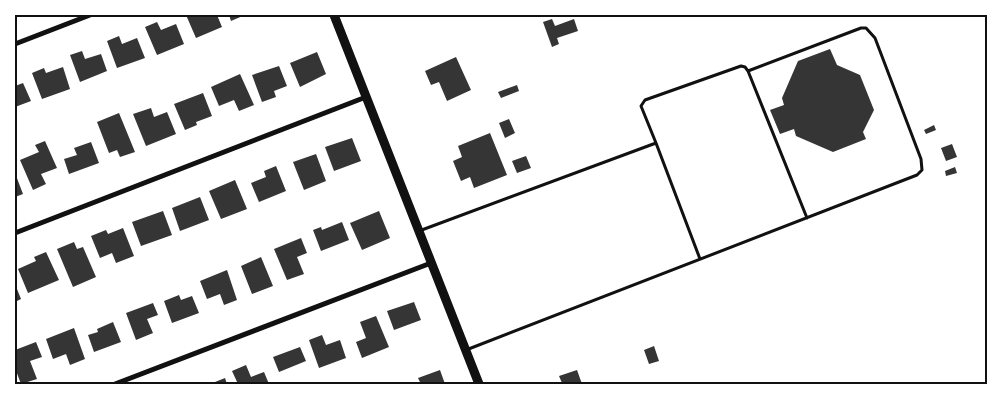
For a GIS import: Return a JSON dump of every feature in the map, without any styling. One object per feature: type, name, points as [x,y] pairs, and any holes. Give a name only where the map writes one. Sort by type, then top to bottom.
[{"type":"street","points":[[15,44],[90,15]]},
{"type":"street","points":[[334,15],[479,384]]},
{"type":"street","points":[[15,232],[366,97]]},
{"type":"street","points":[[115,384],[431,263]]},
{"type":"lane","points":[[466,350],[917,175],[922,170],[921,160],[875,38],[866,28],[861,28],[748,72]]},
{"type":"lane","points":[[700,259],[641,106],[645,100],[741,66],[745,67],[807,218]]},
{"type":"lane","points":[[418,231],[656,143]]},
{"type":"building","points":[[186,15],[217,15],[222,27],[196,38]]},
{"type":"building","points":[[229,15],[245,15],[231,21]]},
{"type":"building","points":[[552,19],[555,26],[574,19],[578,31],[557,38],[559,44],[552,47],[543,22]]},
{"type":"building","points":[[157,22],[161,30],[176,24],[184,44],[157,55],[145,27]]},
{"type":"building","points":[[119,36],[122,44],[137,38],[145,58],[117,68],[107,41]]},
{"type":"building","points":[[830,49],[837,65],[860,75],[874,110],[863,132],[866,139],[833,152],[796,136],[794,129],[780,134],[770,110],[784,105],[782,98],[798,61]]},
{"type":"building","points":[[82,51],[85,59],[101,54],[107,71],[80,82],[70,55]]},
{"type":"building","points":[[317,52],[326,74],[300,87],[290,63]]},
{"type":"building","points":[[456,57],[471,90],[447,101],[439,82],[431,85],[425,71]]},
{"type":"building","points":[[279,66],[287,86],[274,91],[276,97],[262,102],[252,75]]},
{"type":"building","points":[[63,67],[70,89],[42,99],[32,73],[44,68],[46,73]]},
{"type":"building","points":[[240,74],[254,105],[239,111],[234,100],[219,106],[211,87]]},
{"type":"building","points":[[23,83],[31,101],[15,107],[15,86]]},
{"type":"building","points":[[517,85],[519,91],[501,98],[498,92]]},
{"type":"building","points":[[203,93],[212,116],[196,122],[197,125],[185,130],[174,104]]},
{"type":"building","points":[[151,108],[154,117],[167,112],[176,134],[146,146],[133,114]]},
{"type":"building","points":[[119,113],[135,152],[120,157],[117,150],[109,153],[97,122]]},
{"type":"building","points":[[509,119],[515,133],[505,138],[499,123]]},
{"type":"building","points":[[934,125],[936,130],[926,134],[924,130]]},
{"type":"building","points":[[490,133],[507,175],[474,188],[470,177],[461,181],[453,161],[462,157],[458,146]]},
{"type":"building","points":[[352,138],[361,161],[334,171],[325,147]]},
{"type":"building","points":[[45,141],[57,168],[41,174],[46,184],[33,190],[20,160],[39,152],[35,145]]},
{"type":"building","points":[[91,142],[99,163],[69,174],[64,159],[77,155],[74,148]]},
{"type":"building","points":[[952,144],[957,157],[946,161],[941,148]]},
{"type":"building","points":[[316,154],[326,181],[304,190],[293,162]]},
{"type":"building","points":[[526,156],[531,168],[517,173],[512,161]]},
{"type":"building","points":[[276,166],[286,191],[259,202],[251,183],[266,177],[264,171]]},
{"type":"building","points":[[955,167],[957,173],[946,176],[945,171]]},
{"type":"building","points":[[15,173],[23,194],[15,197]]},
{"type":"building","points":[[235,180],[247,209],[221,219],[209,191]]},
{"type":"building","points":[[200,197],[209,220],[180,231],[172,208]]},
{"type":"building","points":[[163,211],[172,235],[141,246],[132,222]]},
{"type":"building","points":[[379,211],[390,238],[362,250],[350,223]]},
{"type":"building","points":[[342,222],[349,240],[321,251],[313,230],[321,227],[322,230]]},
{"type":"building","points":[[123,228],[134,256],[116,263],[112,253],[100,258],[91,236],[106,230],[108,234]]},
{"type":"building","points":[[301,238],[307,253],[297,257],[304,274],[287,280],[274,249]]},
{"type":"building","points":[[74,242],[77,249],[83,247],[96,277],[73,287],[57,249]]},
{"type":"building","points":[[46,252],[59,280],[28,293],[18,269],[36,261],[34,257]]},
{"type":"building","points":[[261,257],[273,286],[252,294],[241,266]]},
{"type":"building","points":[[227,270],[237,300],[224,305],[220,294],[207,299],[200,281]]},
{"type":"building","points":[[15,284],[21,299],[15,302]]},
{"type":"building","points":[[179,295],[181,300],[192,296],[199,313],[172,323],[164,301]]},
{"type":"building","points":[[414,302],[421,320],[394,330],[387,311]]},
{"type":"building","points":[[153,303],[158,315],[147,319],[153,333],[136,340],[126,313]]},
{"type":"building","points":[[376,316],[389,347],[362,358],[356,342],[366,338],[360,322]]},
{"type":"building","points":[[113,322],[121,342],[94,352],[88,335],[98,332],[97,329]]},
{"type":"building","points":[[74,328],[85,359],[70,365],[66,354],[53,359],[46,339]]},
{"type":"building","points":[[322,335],[326,345],[340,340],[346,358],[319,368],[309,340]]},
{"type":"building","points":[[36,342],[42,357],[30,361],[37,379],[21,384],[15,368],[15,350]]},
{"type":"building","points":[[654,346],[659,361],[649,364],[644,350]]},
{"type":"building","points":[[300,347],[306,361],[279,372],[273,357]]},
{"type":"building","points":[[246,365],[251,377],[264,372],[269,384],[238,384],[232,371]]},
{"type":"building","points":[[440,370],[445,384],[421,384],[418,378]]},
{"type":"building","points":[[577,370],[582,384],[559,384],[562,383],[559,376]]},
{"type":"building","points":[[225,378],[227,384],[210,384]]}]
